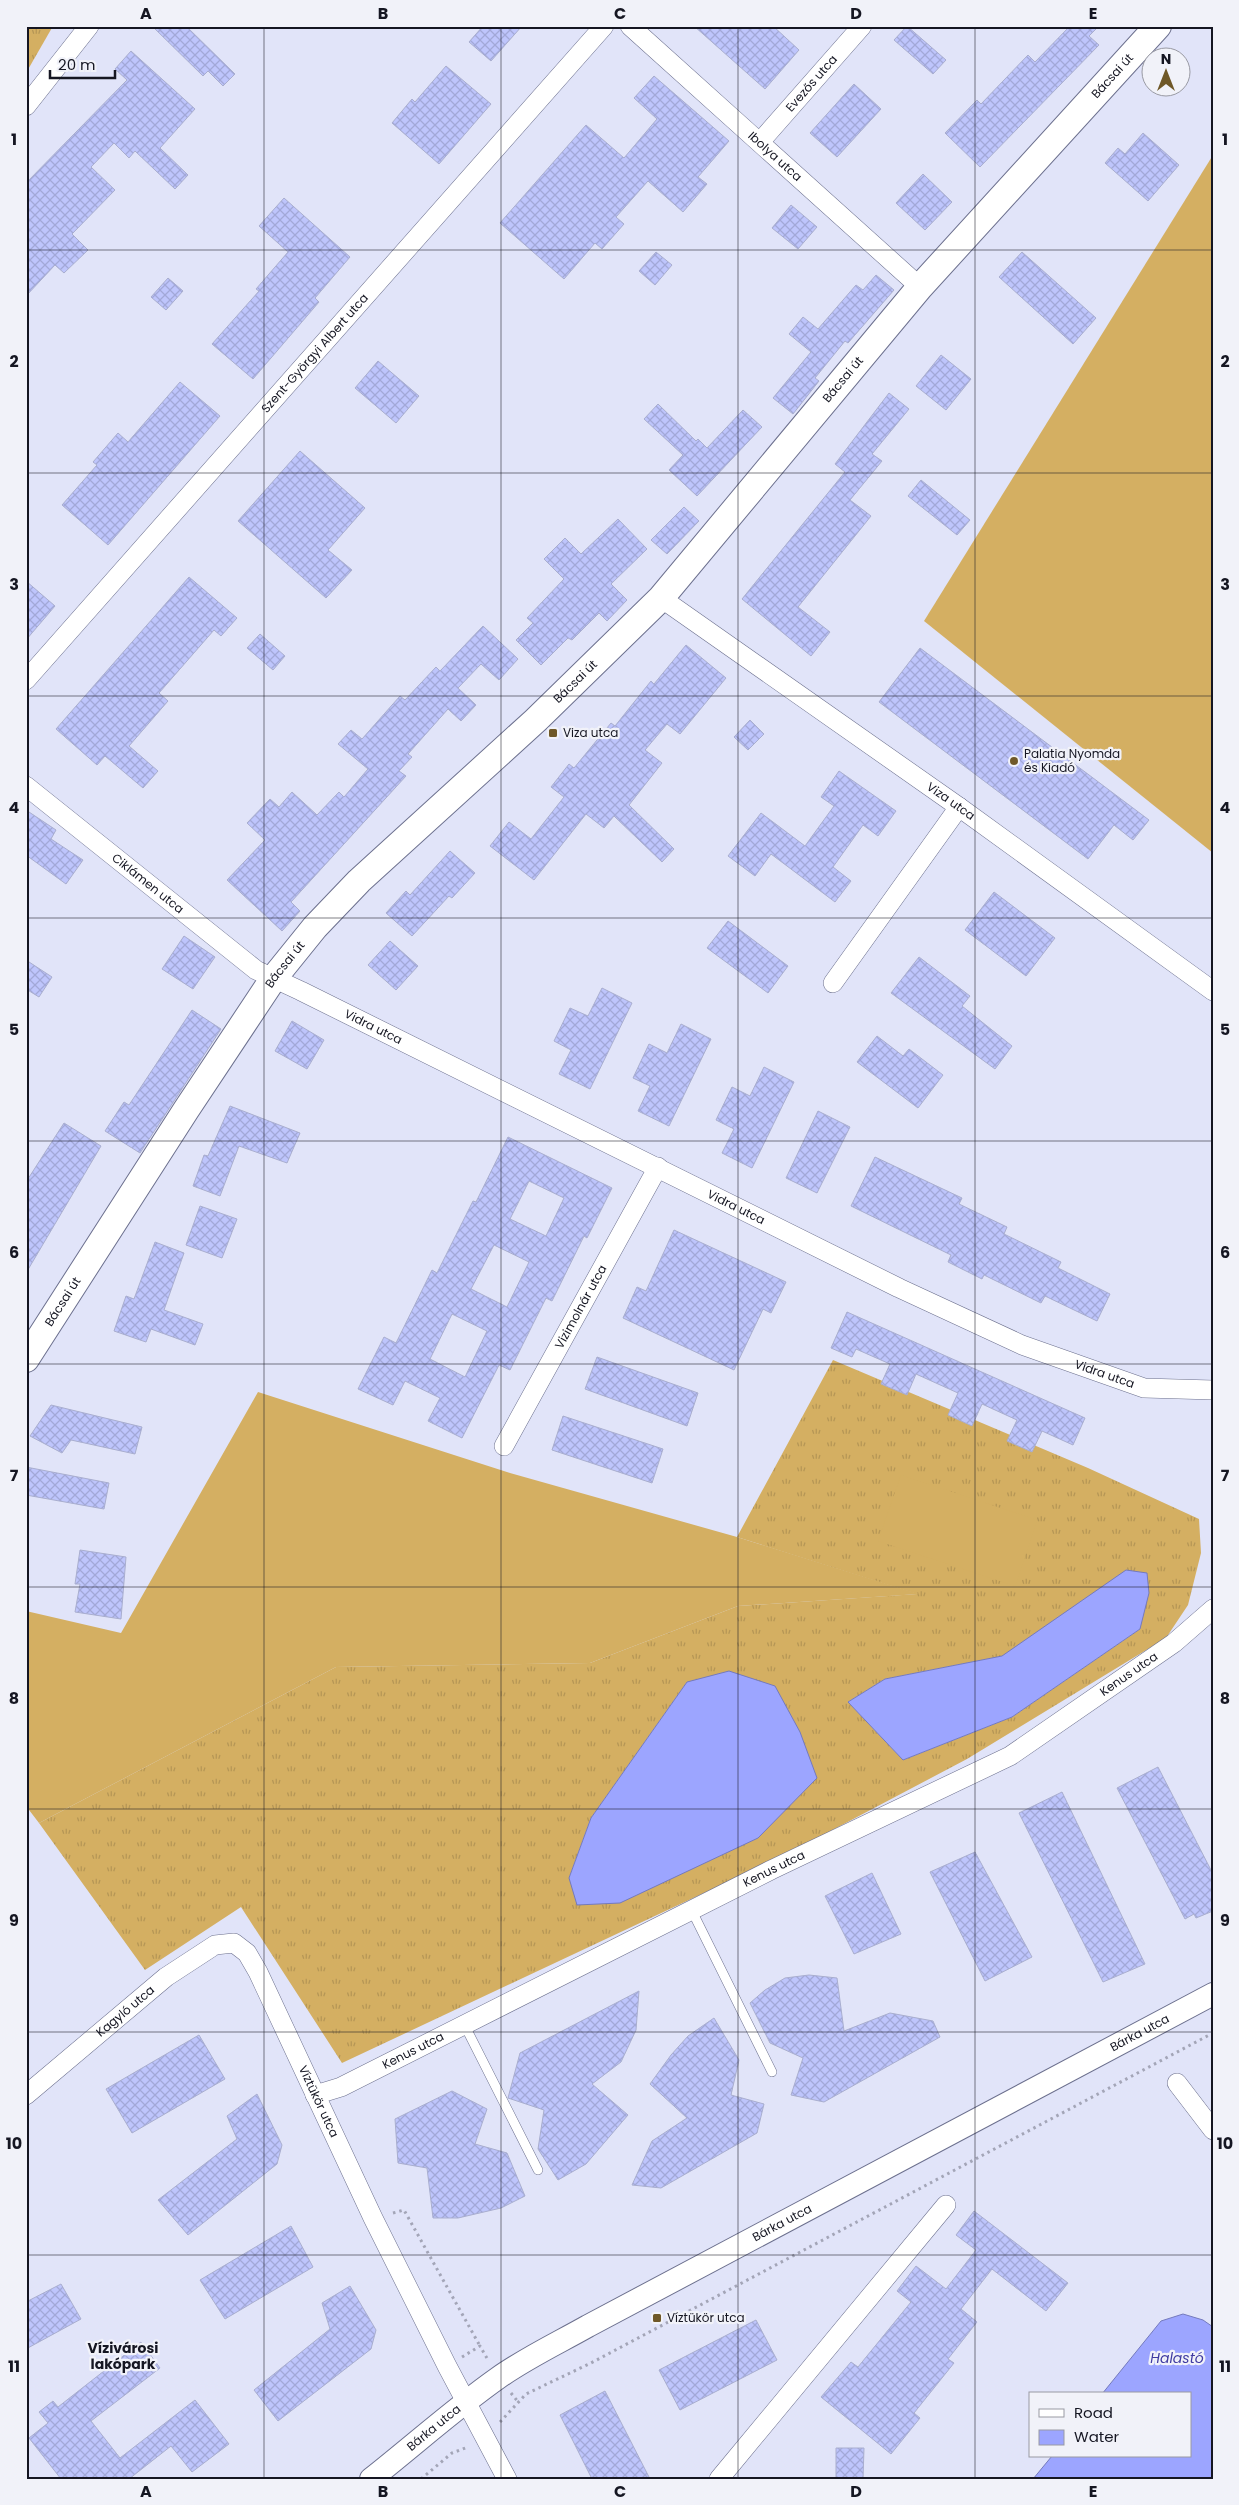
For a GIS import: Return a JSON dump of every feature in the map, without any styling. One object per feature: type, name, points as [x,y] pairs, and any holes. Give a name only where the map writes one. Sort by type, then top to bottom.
[{"type":"main road","name":"Bácsai út","points":[[26,1359],[186,1110],[273,979],[315,927],[359,881],[536,720],[661,598],[920,287],[1158,26]]},
{"type":"street","points":[[26,106],[88,26]]},
{"type":"street","name":"Szent-Györgyi Albert utca","points":[[26,680],[604,26]]},
{"type":"street","name":"Ibolya utca","points":[[630,26],[920,287]]},
{"type":"street","name":"Evezős utca","points":[[760,142],[862,26]]},
{"type":"street","name":"Viza utca","points":[[661,598],[959,807],[1213,992]]},
{"type":"street","name":"Ciklámen utca","points":[[26,786],[256,970],[273,979]]},
{"type":"street","points":[[833,983],[959,807]]},
{"type":"street","name":"Vidra utca","points":[[273,979],[301,990],[898,1288],[1022,1345],[1144,1388],[1213,1390]]},
{"type":"street","name":"Vizimolnár utca","points":[[504,1446],[658,1167]]},
{"type":"street","name":"Kenus utca","points":[[315,2095],[341,2087],[771,1870],[1010,1756],[1174,1643],[1213,1608]]},
{"type":"street","name":"Kagyló utca","points":[[26,2095],[166,1977],[215,1945],[234,1943]]},
{"type":"street","name":"Víztükör utca","points":[[234,1943],[247,1953],[258,1972],[373,2218],[447,2366],[507,2479]]},
{"type":"street","name":"Bárka utca","points":[[371,2479],[442,2424],[467,2401],[507,2372],[588,2326],[1213,1994]]},
{"type":"street","points":[[1177,2083],[1213,2130]]},
{"type":"street","points":[[719,2479],[946,2205]]},
{"type":"lane","points":[[692,1911],[772,2072]]},
{"type":"lane","points":[[465,2026],[538,2170]]},
{"type":"path","points":[[421,2479],[452,2453],[470,2446],[485,2437],[526,2394],[608,2354],[1213,2033]]},
{"type":"path","points":[[373,2218],[404,2210],[480,2346]]},
{"type":"green space","points":[[26,26],[53,26],[26,73]]},
{"type":"green space","points":[[1213,155],[1213,853],[924,621]]},
{"type":"green space","points":[[833,1360],[1088,1468],[1199,1519],[1201,1553],[1188,1605],[1166,1638],[967,1759],[787,1854],[342,2063],[241,1907],[145,1970],[39,1823],[336,1667],[590,1663],[738,1606],[917,1594],[737,1537]],"holes":[[[1140,1629],[1012,1717],[903,1760],[848,1702],[885,1679]],[[687,1682],[569,1878],[591,1818]]]},
{"type":"green space","points":[[258,1392],[510,1473],[737,1537],[919,1594],[738,1606],[590,1663],[336,1667],[39,1823],[26,1806],[26,1611],[121,1633]]},
{"type":"green space","points":[[901,1475],[1037,1520],[1015,1586],[878,1541]]},
{"type":"water","points":[[1126,1570],[1147,1573],[1149,1593],[1140,1629],[1012,1717],[903,1760],[848,1702],[885,1679],[1002,1656]]},
{"type":"water","points":[[729,1671],[775,1686],[800,1732],[817,1778],[758,1838],[620,1903],[577,1905],[569,1878],[591,1818],[687,1682]]},
{"type":"water","name":"Halastó","points":[[1183,2314],[1203,2320],[1213,2327],[1213,2479],[1033,2479],[1050,2458],[1192,2458],[1192,2392],[1104,2392],[1161,2321]]},
{"type":"building","points":[[152,26],[186,26],[235,74],[223,86],[208,71],[203,76]]},
{"type":"building","points":[[483,26],[522,26],[491,61],[469,42]]},
{"type":"building","points":[[694,26],[773,26],[799,50],[765,89]]},
{"type":"building","points":[[907,26],[946,60],[933,74],[894,40]]},
{"type":"building","points":[[1070,26],[1099,26],[1089,36],[1099,45],[980,167],[945,133],[977,100],[981,104],[1028,55],[1035,62]]},
{"type":"building","points":[[131,51],[195,109],[160,148],[188,175],[175,189],[135,151],[129,158],[114,143],[91,167],[115,190],[72,234],[88,250],[64,273],[55,265],[26,296],[26,183],[127,80],[115,69]]},
{"type":"building","points":[[446,66],[491,104],[439,164],[392,123],[412,99],[415,102]]},
{"type":"building","points":[[654,76],[729,141],[698,177],[707,184],[683,212],[648,181],[616,217],[624,224],[602,249],[595,243],[564,279],[500,223],[586,125],[624,158],[657,119],[634,98]]},
{"type":"building","points":[[854,84],[881,109],[837,157],[810,133]]},
{"type":"building","points":[[1143,133],[1179,165],[1148,201],[1105,163],[1118,148],[1125,154]]},
{"type":"building","points":[[923,174],[952,202],[925,230],[896,203]]},
{"type":"building","points":[[284,198],[350,257],[315,298],[319,302],[253,379],[212,344],[259,291],[256,289],[288,252],[259,226]]},
{"type":"building","points":[[791,205],[817,227],[798,249],[772,228]]},
{"type":"building","points":[[656,252],[672,265],[655,285],[639,271]]},
{"type":"building","points":[[1022,252],[1096,318],[1073,344],[999,277]]},
{"type":"building","points":[[876,275],[894,290],[848,343],[845,341],[815,378],[819,381],[793,414],[773,398],[811,352],[789,334],[803,317],[818,329],[856,285],[863,290]]},
{"type":"building","points":[[168,278],[183,291],[166,310],[151,297]]},
{"type":"building","points":[[941,355],[971,379],[946,410],[916,386]]},
{"type":"building","points":[[378,361],[419,396],[396,423],[355,388]]},
{"type":"building","points":[[180,382],[220,416],[108,545],[62,505],[97,465],[93,462],[118,433],[128,442]]},
{"type":"building","points":[[889,393],[909,409],[872,454],[882,461],[850,500],[871,516],[798,607],[830,632],[811,656],[742,599],[845,472],[835,464]]},
{"type":"building","points":[[658,404],[696,441],[698,439],[707,448],[743,410],[762,427],[697,496],[669,470],[683,455],[644,419]]},
{"type":"building","points":[[300,451],[365,508],[328,550],[352,570],[326,598],[238,521]]},
{"type":"building","points":[[921,480],[970,520],[957,535],[908,496]]},
{"type":"building","points":[[684,507],[699,521],[667,554],[651,540]]},
{"type":"building","points":[[618,519],[647,549],[611,584],[627,600],[607,621],[599,613],[572,640],[568,638],[541,665],[516,640],[533,623],[527,618],[564,579],[544,559],[565,538],[581,554]]},
{"type":"building","points":[[189,577],[237,618],[221,636],[214,630],[159,693],[168,701],[129,746],[158,771],[143,788],[105,756],[97,765],[56,729]]},
{"type":"building","points":[[26,581],[55,606],[26,640]]},
{"type":"building","points":[[483,626],[518,659],[499,680],[481,664],[458,688],[476,705],[461,721],[448,709],[408,754],[412,757],[399,771],[406,776],[291,902],[300,911],[282,931],[227,880],[265,840],[247,823],[270,799],[279,807],[292,792],[317,815],[339,792],[344,797],[368,769],[338,744],[351,730],[362,739],[400,696],[405,700],[436,667],[440,671]]},
{"type":"building","points":[[260,634],[285,656],[273,670],[247,648]]},
{"type":"building","points":[[686,645],[726,678],[680,734],[667,724],[645,750],[662,763],[629,805],[674,849],[662,862],[614,816],[604,828],[586,814],[534,880],[490,846],[509,822],[531,839],[564,797],[551,787],[569,764],[574,768],[611,723],[615,726],[651,681],[654,684]]},
{"type":"building","name":"Palatia Nyomda és Kiadó","points":[[920,648],[1149,820],[1133,840],[1114,825],[1088,859],[879,702]]},
{"type":"building","points":[[750,720],[764,734],[748,750],[734,737]]},
{"type":"building","points":[[839,771],[896,811],[878,836],[863,825],[833,867],[851,881],[835,902],[771,854],[755,876],[728,856],[761,813],[805,846],[834,806],[821,797]]},
{"type":"building","points":[[26,810],[56,830],[51,839],[83,860],[66,884],[26,855]]},
{"type":"building","points":[[450,851],[475,873],[452,898],[449,896],[412,936],[386,913],[406,891],[410,895]]},
{"type":"building","points":[[994,892],[1055,938],[1026,976],[965,930]]},
{"type":"building","points":[[728,921],[788,966],[768,993],[707,948]]},
{"type":"building","points":[[184,936],[215,957],[193,989],[162,969]]},
{"type":"building","points":[[390,941],[418,966],[396,990],[368,965]]},
{"type":"building","points":[[919,957],[970,996],[962,1006],[1012,1046],[995,1069],[891,993]]},
{"type":"building","points":[[26,960],[52,977],[39,997],[26,989]]},
{"type":"building","points":[[602,988],[632,1003],[590,1089],[559,1074],[571,1050],[554,1041],[570,1008],[588,1016]]},
{"type":"building","points":[[192,1010],[221,1029],[140,1153],[105,1131],[124,1102],[129,1105]]},
{"type":"building","points":[[292,1021],[324,1040],[307,1069],[275,1051]]},
{"type":"building","points":[[681,1024],[711,1039],[669,1126],[638,1111],[650,1086],[633,1078],[649,1044],[667,1053]]},
{"type":"building","points":[[877,1036],[903,1056],[909,1049],[943,1075],[918,1108],[857,1062]]},
{"type":"building","points":[[764,1067],[794,1082],[752,1168],[722,1153],[734,1129],[716,1120],[732,1087],[750,1096]]},
{"type":"building","points":[[230,1106],[300,1133],[287,1163],[239,1146],[220,1196],[193,1186],[204,1155],[208,1156]]},
{"type":"building","points":[[818,1111],[850,1127],[817,1193],[786,1178]]},
{"type":"building","points":[[64,1123],[101,1146],[26,1273],[26,1182]]},
{"type":"building","points":[[508,1137],[612,1188],[587,1238],[584,1236],[552,1301],[546,1298],[510,1370],[499,1365],[462,1438],[428,1421],[440,1398],[405,1381],[393,1405],[358,1389],[384,1337],[396,1343],[432,1270],[437,1273],[473,1201],[476,1202]],"holes":[[[529,1181],[564,1198],[546,1236],[510,1219]],[[494,1245],[529,1262],[507,1307],[471,1289]],[[452,1314],[487,1331],[465,1377],[430,1359]]]},
{"type":"building","points":[[875,1157],[962,1198],[959,1204],[1007,1227],[1004,1234],[1061,1262],[1058,1268],[1110,1294],[1097,1321],[1045,1296],[1041,1303],[984,1275],[982,1279],[948,1262],[951,1255],[851,1206]]},
{"type":"building","points":[[200,1206],[237,1219],[222,1258],[186,1245]]},
{"type":"building","points":[[674,1230],[786,1282],[771,1313],[763,1309],[734,1370],[623,1318],[637,1287],[646,1291]]},
{"type":"building","points":[[155,1242],[184,1253],[164,1310],[203,1324],[195,1345],[151,1329],[146,1342],[114,1331],[126,1296],[134,1299]]},
{"type":"building","points":[[847,1312],[1085,1418],[1073,1445],[1042,1431],[1032,1452],[1007,1441],[1017,1420],[982,1404],[972,1426],[948,1415],[958,1393],[916,1374],[907,1395],[881,1384],[890,1364],[856,1349],[852,1357],[831,1348]]},
{"type":"building","points":[[597,1357],[698,1393],[687,1426],[585,1389]]},
{"type":"building","points":[[51,1405],[142,1427],[135,1454],[71,1440],[62,1453],[30,1436]]},
{"type":"building","points":[[563,1416],[663,1449],[652,1483],[552,1450]]},
{"type":"building","points":[[26,1467],[109,1483],[104,1509],[26,1495]]},
{"type":"building","points":[[80,1550],[126,1557],[121,1619],[75,1612],[80,1584],[75,1584]]},
{"type":"building","points":[[1158,1767],[1213,1874],[1213,1911],[1196,1918],[1194,1914],[1185,1919],[1117,1788]]},
{"type":"building","points":[[1062,1792],[1145,1964],[1103,1982],[1019,1813]]},
{"type":"building","points":[[975,1852],[1032,1957],[985,1981],[930,1872]]},
{"type":"building","points":[[872,1873],[901,1934],[854,1954],[825,1896]]},
{"type":"building","points":[[809,1975],[837,1978],[844,2031],[890,2013],[933,2021],[940,2037],[824,2102],[791,2095],[803,2058],[770,2043],[750,2003],[765,1990],[785,1978]]},
{"type":"building","points":[[639,1991],[636,2030],[621,2062],[592,2084],[628,2115],[586,2164],[558,2180],[538,2149],[544,2110],[508,2098],[520,2053]]},
{"type":"building","points":[[714,2018],[739,2060],[731,2095],[764,2104],[757,2133],[661,2188],[632,2185],[652,2141],[687,2118],[650,2084],[671,2055],[688,2036]]},
{"type":"building","points":[[199,2035],[225,2079],[132,2133],[106,2089]]},
{"type":"building","points":[[452,2091],[487,2109],[475,2144],[507,2153],[525,2196],[501,2208],[458,2218],[433,2218],[427,2168],[398,2163],[395,2119]]},
{"type":"building","points":[[257,2094],[282,2145],[277,2164],[188,2235],[158,2200],[237,2139],[227,2116]]},
{"type":"building","points":[[974,2211],[1068,2283],[1046,2311],[992,2269],[961,2309],[977,2322],[948,2359],[954,2363],[914,2413],[920,2418],[891,2454],[821,2397],[851,2362],[858,2367],[911,2302],[897,2291],[916,2266],[946,2289],[976,2250],[956,2235]]},
{"type":"building","points":[[291,2226],[313,2267],[225,2319],[200,2280]]},
{"type":"building","points":[[61,2284],[81,2319],[26,2349],[26,2302]]},
{"type":"building","points":[[350,2286],[376,2330],[371,2349],[278,2421],[254,2390],[330,2329],[322,2303]]},
{"type":"building","points":[[756,2320],[777,2360],[680,2410],[659,2370]]},
{"type":"building","points":[[141,2342],[160,2368],[91,2421],[120,2458],[195,2400],[229,2444],[192,2472],[171,2446],[129,2479],[61,2479],[29,2438],[48,2423],[39,2412],[53,2401],[58,2407]]},
{"type":"building","points":[[605,2391],[650,2479],[592,2479],[560,2415]]},
{"type":"building","points":[[836,2448],[864,2448],[863,2479],[836,2479]]},
{"type":"place","name":"Viza utca","points":[[553,733]]},
{"type":"place","name":"Palatia Nyomda és Kiadó","points":[[1014,761]]},
{"type":"place","name":"Víztükör utca","points":[[657,2318]]},
{"type":"district","name":"Vízivárosi lakópark","points":[[123,2356]]}]
